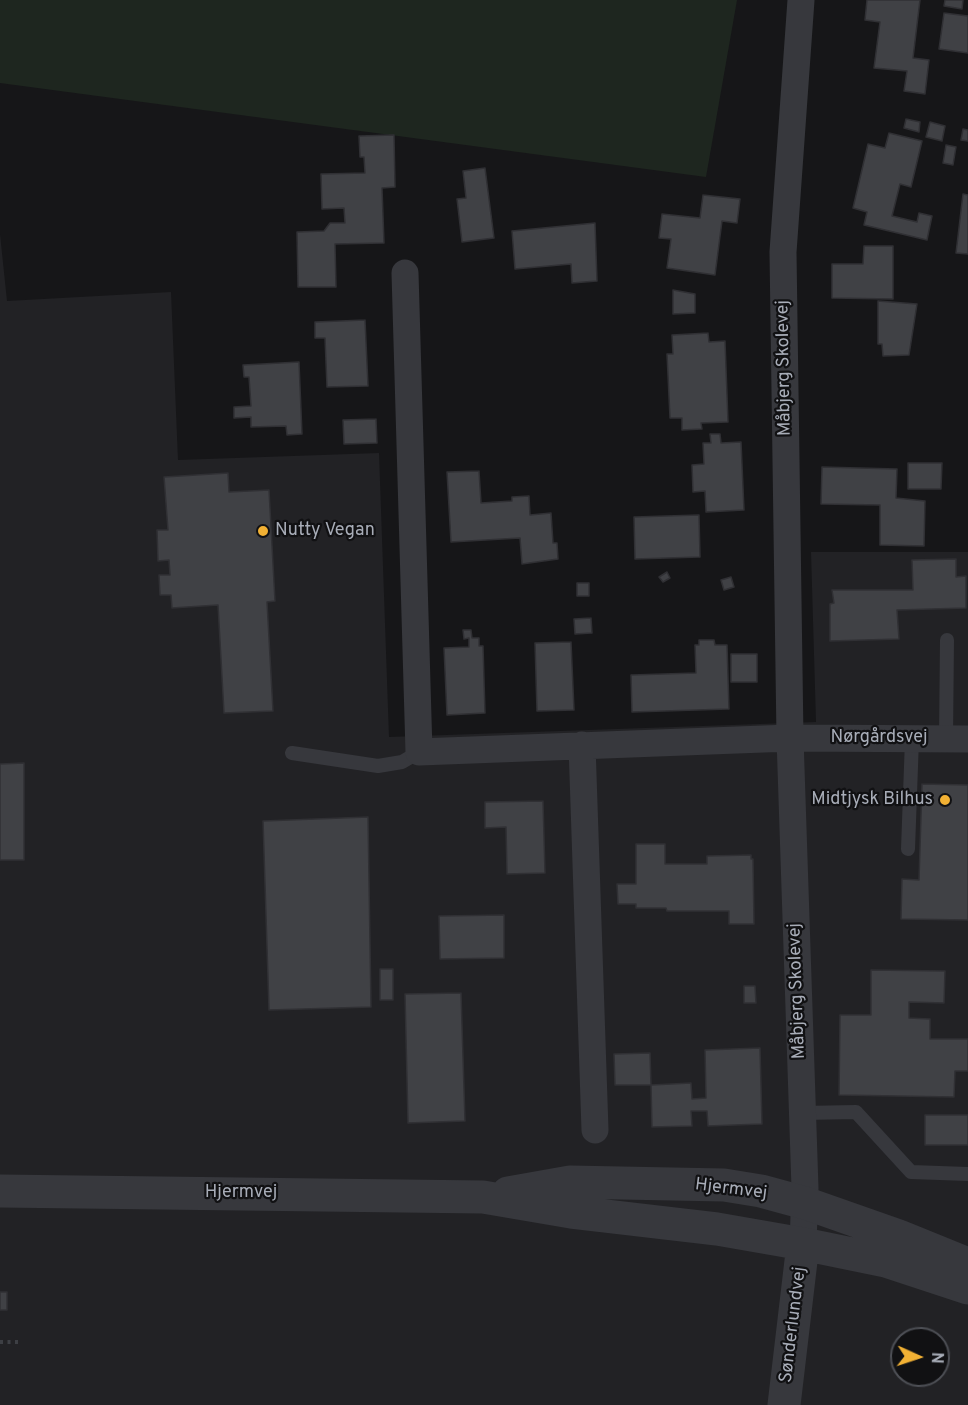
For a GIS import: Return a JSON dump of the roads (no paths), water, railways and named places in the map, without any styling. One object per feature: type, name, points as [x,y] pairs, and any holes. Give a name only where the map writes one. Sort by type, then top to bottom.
[{"type":"street","name":"Måbjerg Skolevej","points":[[801,0],[783,252],[790,738],[805,1203],[803,1244]]},
{"type":"street","points":[[405,273],[419,752],[790,738]]},
{"type":"street","name":"Nørgårdsvej","points":[[790,738],[957,739]]},
{"type":"street","points":[[582,746],[595,1130]]},
{"type":"street","name":"Hjermvej","points":[[483,1197],[570,1182],[724,1185],[762,1191],[805,1203],[968,1263]]},
{"type":"street","name":"Hjermvej","points":[[0,1191],[483,1197],[571,1212],[717,1229],[803,1244],[886,1261],[968,1288]]},
{"type":"street","name":"Sønderlundvej","points":[[784,1405],[803,1244]]},
{"type":"lane","points":[[947,640],[957,739]]},
{"type":"lane","points":[[908,849],[912,739]]},
{"type":"lane","points":[[292,753],[378,766],[402,762],[419,752]]},
{"type":"lane","points":[[802,1113],[856,1112],[910,1172],[968,1174]]},
{"type":"place","name":"Nutty Vegan","points":[[263,531]]},
{"type":"place","name":"Midtjysk Bilhus","points":[[945,800]]}]
